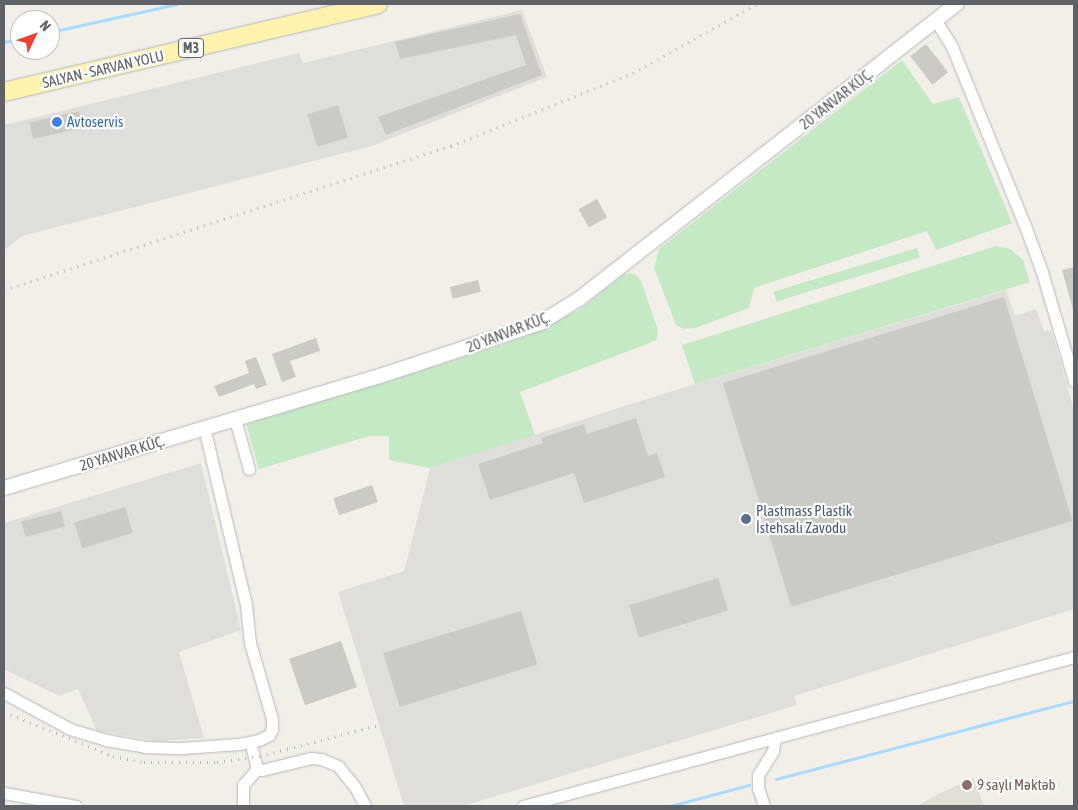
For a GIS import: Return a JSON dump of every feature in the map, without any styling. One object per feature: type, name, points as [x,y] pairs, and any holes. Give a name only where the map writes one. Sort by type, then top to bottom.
[{"type":"main road","name":"SALYAN - SARVAN YOLU","points":[[4,92],[378,4]]},
{"type":"street","name":"20 YANVAR KÜÇ.","points":[[4,488],[235,419],[540,323],[562,311],[956,4]]},
{"type":"street","points":[[936,21],[952,47],[1027,230],[1042,272],[1074,381]]},
{"type":"street","points":[[235,419],[249,470]]},
{"type":"street","points":[[4,693],[70,729],[106,740],[145,747],[182,748],[250,742],[269,735],[272,729],[272,719],[250,643],[246,605],[204,428]]},
{"type":"street","points":[[522,806],[1074,657]]},
{"type":"street","points":[[764,806],[758,788],[758,775],[773,751],[775,738]]},
{"type":"street","points":[[250,742],[257,769]]},
{"type":"street","points":[[257,769],[262,770],[311,758],[321,759],[338,766],[347,776],[365,806]]},
{"type":"street","points":[[243,806],[243,785],[257,769]]},
{"type":"street","points":[[4,793],[76,806]]},
{"type":"shaded area","points":[[522,10],[547,77],[372,146],[22,236],[4,250],[4,125],[299,53],[303,63]]},
{"type":"shaded area","name":"Plastmass Plastik İstehsalı Zavodu","points":[[1006,290],[1015,316],[1036,309],[1044,331],[1051,330],[1074,410],[1074,609],[794,696],[797,705],[463,806],[404,806],[338,592],[404,571],[430,468],[669,392]]},
{"type":"shaded area","points":[[201,463],[241,630],[179,652],[204,738],[157,741],[97,731],[78,689],[59,696],[4,669],[4,523]]},
{"type":"shaded area","name":"9 saylı Məktəb","points":[[974,778],[984,806],[917,806],[940,793]]},
{"type":"green space","points":[[902,60],[933,104],[959,97],[1012,223],[936,250],[927,231],[754,288],[749,308],[695,328],[684,329],[676,325],[654,268],[659,249]]},
{"type":"green space","points":[[996,246],[1010,249],[1023,260],[1030,282],[695,384],[682,345]]},
{"type":"green space","points":[[917,248],[920,258],[776,301],[774,292]]},
{"type":"green space","points":[[629,273],[636,275],[641,281],[658,330],[657,339],[520,392],[535,435],[430,468],[389,460],[389,436],[369,436],[259,469],[246,424],[443,364],[527,336],[579,310],[623,275]]},
{"type":"building","points":[[520,14],[542,75],[386,135],[378,117],[526,65],[516,35],[400,59],[395,42]]},
{"type":"building","points":[[926,44],[948,72],[932,85],[910,56]]},
{"type":"building","points":[[338,105],[348,138],[317,147],[307,114]]},
{"type":"building","points":[[79,111],[83,128],[33,139],[29,122]]},
{"type":"building","points":[[597,199],[607,217],[589,228],[579,209]]},
{"type":"building","points":[[1074,267],[1074,313],[1062,270]]},
{"type":"building","points":[[478,280],[481,292],[453,299],[450,287]]},
{"type":"building","points":[[1004,297],[1072,521],[791,607],[723,383]]},
{"type":"building","points":[[316,338],[320,351],[290,361],[296,377],[282,382],[272,354]]},
{"type":"building","points":[[256,357],[267,385],[256,389],[254,384],[219,397],[214,386],[249,373],[245,361]]},
{"type":"building","points":[[636,418],[648,456],[657,453],[665,477],[584,503],[574,473],[490,500],[478,464],[543,443],[541,438],[584,424],[587,434]]},
{"type":"building","points":[[372,485],[378,502],[339,515],[333,498]]},
{"type":"building","points":[[125,507],[133,533],[82,548],[74,522]]},
{"type":"building","points":[[61,511],[65,526],[26,537],[21,522]]},
{"type":"building","points":[[718,578],[728,611],[639,638],[629,605]]},
{"type":"building","points":[[521,611],[537,665],[400,707],[383,653]]},
{"type":"building","points":[[341,641],[357,687],[305,705],[289,659]]},
{"type":"waterway","points":[[60,30],[177,4]]},
{"type":"waterway","points":[[4,42],[10,41]]},
{"type":"waterway","points":[[776,779],[1074,701]]},
{"type":"waterway","points":[[670,806],[749,785]]},
{"type":"railway","points":[[4,290],[451,146],[633,73],[757,4]]},
{"type":"railway","points":[[4,712],[113,756],[144,762],[217,762],[260,756],[379,725]]},
{"type":"place","name":"Avtoservis","points":[[57,122]]},
{"type":"place","name":"Plastmass Plastik İstehsalı Zavodu","points":[[746,519]]},
{"type":"place","name":"9 saylı Məktəb","points":[[967,785]]}]
